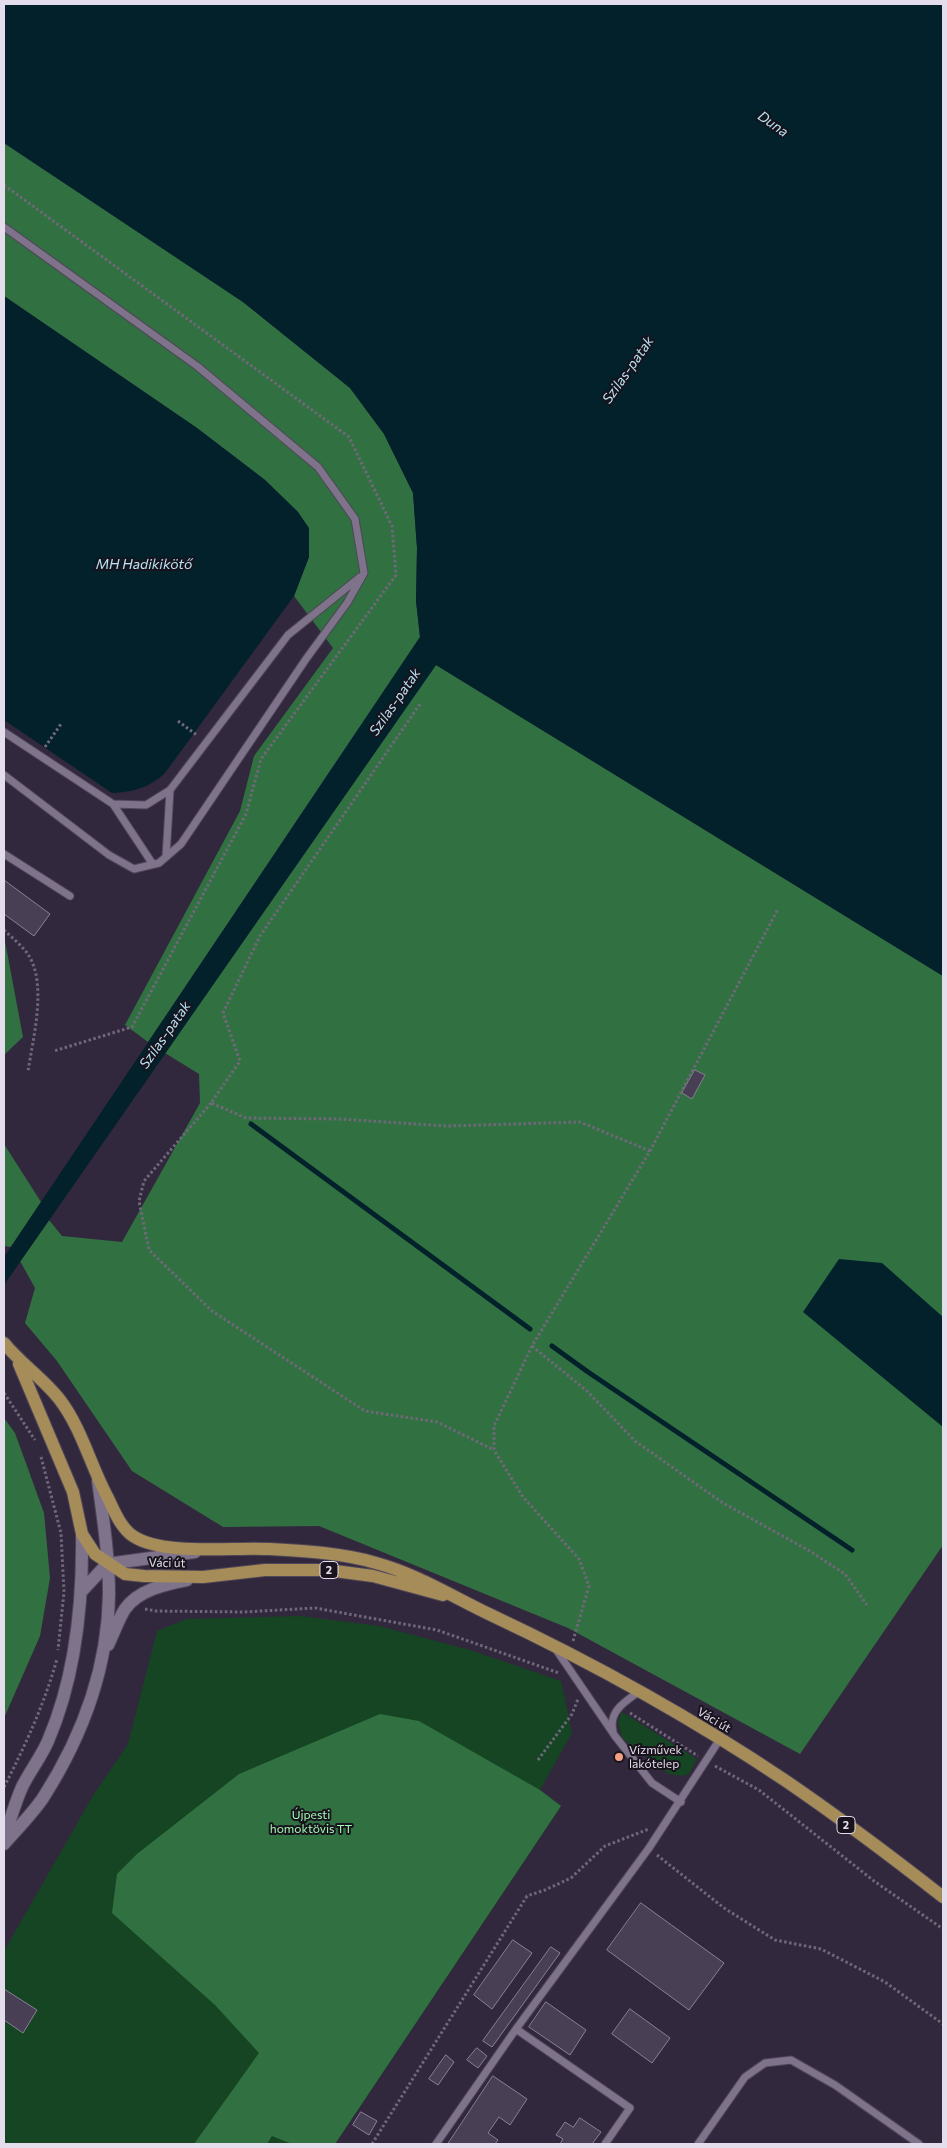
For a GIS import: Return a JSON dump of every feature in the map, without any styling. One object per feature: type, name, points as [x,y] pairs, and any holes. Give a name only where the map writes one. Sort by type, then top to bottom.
[{"type":"main road","name":"Váci út","points":[[4,1343],[16,1358],[60,1400],[82,1439],[98,1481],[118,1518],[130,1534],[158,1546],[210,1549],[267,1549],[351,1558],[376,1563],[424,1580],[452,1597],[552,1644],[640,1691],[720,1739],[788,1782],[943,1896]]},
{"type":"main road","name":"Váci út","points":[[16,1358],[70,1484],[82,1534],[95,1554],[107,1564],[125,1574],[203,1577],[265,1570],[327,1570],[373,1576],[452,1597]]},
{"type":"main road","points":[[98,1481],[109,1593],[104,1654]]},
{"type":"main road","points":[[4,1838],[22,1788],[48,1741],[64,1696],[76,1647],[81,1592],[82,1534]]},
{"type":"main road","points":[[81,1592],[107,1564],[210,1549]]},
{"type":"main road","points":[[4,1844],[42,1799],[66,1758],[86,1716],[104,1654],[126,1608],[132,1602],[162,1585],[203,1577]]},
{"type":"lane","points":[[4,228],[197,366],[318,467],[355,519],[364,574],[347,603],[306,659],[181,844],[159,862],[134,869],[109,855],[4,775]]},
{"type":"lane","points":[[112,804],[146,805],[170,790],[288,635],[364,574]]},
{"type":"lane","points":[[4,732],[112,804],[152,863]]},
{"type":"lane","points":[[166,857],[170,790]]},
{"type":"lane","points":[[4,854],[70,896]]},
{"type":"lane","points":[[552,1644],[615,1736],[652,1783],[681,1802]]},
{"type":"lane","points":[[615,1736],[611,1724],[619,1706],[640,1691]]},
{"type":"lane","points":[[436,2144],[516,2029],[649,1848],[681,1802],[720,1739]]},
{"type":"lane","points":[[516,2029],[630,2108],[605,2144]]},
{"type":"lane","points":[[698,2144],[745,2077],[765,2063],[791,2060],[834,2084],[919,2144]]},
{"type":"path","points":[[4,185],[349,437],[392,526],[396,575],[261,759],[246,814],[132,1027],[54,1051]]},
{"type":"path","points":[[420,704],[260,936],[223,1013],[240,1061],[211,1103],[144,1181],[139,1201],[149,1250],[212,1311],[365,1411],[437,1422],[494,1450]]},
{"type":"path","points":[[178,721],[206,742]]},
{"type":"path","points":[[39,756],[61,724]]},
{"type":"path","points":[[568,1653],[579,1624],[589,1586],[579,1559],[523,1497],[494,1450],[494,1426],[532,1346],[650,1151],[778,908]]},
{"type":"path","points":[[4,930],[29,956],[34,970],[37,1010],[28,1071]]},
{"type":"path","points":[[211,1103],[246,1118],[340,1119],[447,1126],[580,1122],[650,1151]]},
{"type":"path","points":[[532,1346],[587,1391],[636,1441],[723,1503],[808,1550],[845,1574],[867,1605]]},
{"type":"path","points":[[4,1393],[39,1446]]},
{"type":"path","points":[[4,1788],[29,1739],[46,1698],[56,1660],[64,1592],[61,1534],[41,1456]]},
{"type":"path","points":[[64,1592],[81,1592]]},
{"type":"path","points":[[132,1602],[139,1608],[156,1611],[325,1610],[437,1630],[576,1679]]},
{"type":"path","points":[[538,1760],[572,1714],[580,1686]]},
{"type":"path","points":[[619,1706],[707,1761],[759,1790],[874,1881],[943,1929]]},
{"type":"path","points":[[372,2144],[527,1896],[572,1878],[601,1852],[605,1846],[658,1825],[669,1818]]},
{"type":"path","points":[[649,1848],[724,1908],[775,1940],[821,1949],[885,1982],[943,2024]]},
{"type":"green space","points":[[4,143],[243,302],[350,388],[384,434],[413,493],[417,548],[416,601],[420,637],[148,1042],[125,1025],[240,811],[254,756],[333,648],[294,596],[309,557],[298,512],[265,480],[197,428],[4,296]]},
{"type":"green space","points":[[436,665],[943,976],[943,1545],[800,1754],[568,1628],[319,1526],[223,1527],[132,1471],[57,1361],[25,1323],[35,1288],[20,1261],[49,1220],[62,1236],[122,1242],[200,1103],[199,1074],[165,1053]]},
{"type":"green space","points":[[4,936],[23,1037],[4,1055]]},
{"type":"green space","points":[[4,1144],[41,1202],[11,1247],[4,1246]]},
{"type":"green space","points":[[4,1418],[15,1433],[44,1513],[50,1578],[40,1636],[4,1718]]},
{"type":"green space","name":"Újpesti homoktövis TT","points":[[300,1616],[379,1626],[470,1650],[561,1681],[572,1733],[540,1790],[561,1806],[335,2144],[4,2144],[4,1951],[94,1794],[128,1744],[157,1631],[187,1619]]},
{"type":"green space","points":[[622,1712],[697,1759],[689,1774],[682,1776],[669,1774],[622,1738],[618,1722]]},
{"type":"green space","points":[[380,1714],[419,1721],[540,1790],[561,1806],[335,2144],[292,2144],[272,2136],[267,2144],[194,2144],[259,2053],[215,2005],[112,1913],[117,1874],[137,1854],[239,1774]]},
{"type":"water","points":[[4,4],[943,4],[943,976],[436,665],[4,1285],[4,1257],[420,637],[416,601],[417,548],[413,493],[384,434],[350,388],[243,302],[4,143]]},
{"type":"water","name":"MH Hadikikötő","points":[[4,296],[197,428],[265,480],[298,512],[309,528],[309,557],[294,596],[165,773],[147,786],[127,792],[112,793],[4,720]]},
{"type":"water","points":[[839,1259],[882,1263],[943,1317],[943,1427],[803,1312]]},
{"type":"building","points":[[4,880],[50,914],[34,936],[4,914]]},
{"type":"building","points":[[695,1070],[705,1075],[692,1099],[682,1093]]},
{"type":"building","points":[[641,1903],[724,1963],[689,2010],[607,1950]]},
{"type":"building","points":[[513,1940],[532,1953],[492,2009],[474,1995]]},
{"type":"building","points":[[551,1947],[560,1953],[492,2047],[483,2041]]},
{"type":"building","points":[[4,1989],[37,2010],[23,2033],[4,2020]]},
{"type":"building","points":[[546,2002],[586,2030],[570,2055],[529,2027]]},
{"type":"building","points":[[630,2009],[670,2038],[652,2063],[612,2034]]},
{"type":"building","points":[[477,2048],[487,2056],[478,2068],[467,2060]]},
{"type":"building","points":[[446,2055],[454,2062],[438,2085],[429,2079]]},
{"type":"building","points":[[493,2076],[527,2099],[510,2125],[499,2117],[488,2133],[498,2140],[495,2144],[448,2144]]},
{"type":"building","points":[[361,2112],[377,2121],[369,2135],[353,2125]]},
{"type":"building","points":[[580,2118],[601,2132],[592,2144],[560,2144],[563,2139],[556,2135],[565,2122],[573,2127]]},
{"type":"waterway","points":[[251,1124],[530,1329]]},
{"type":"waterway","points":[[552,1346],[852,1550]]},
{"type":"place","name":"Vízművek lakótelep","points":[[619,1757]]},
{"type":"water label","name":"Duna","points":[[773,124]]},
{"type":"water label","name":"Szilas-patak","points":[[628,370]]},
{"type":"water label","name":"Szilas-patak","points":[[395,702]]},
{"type":"water label","name":"Szilas-patak","points":[[165,1035]]}]
